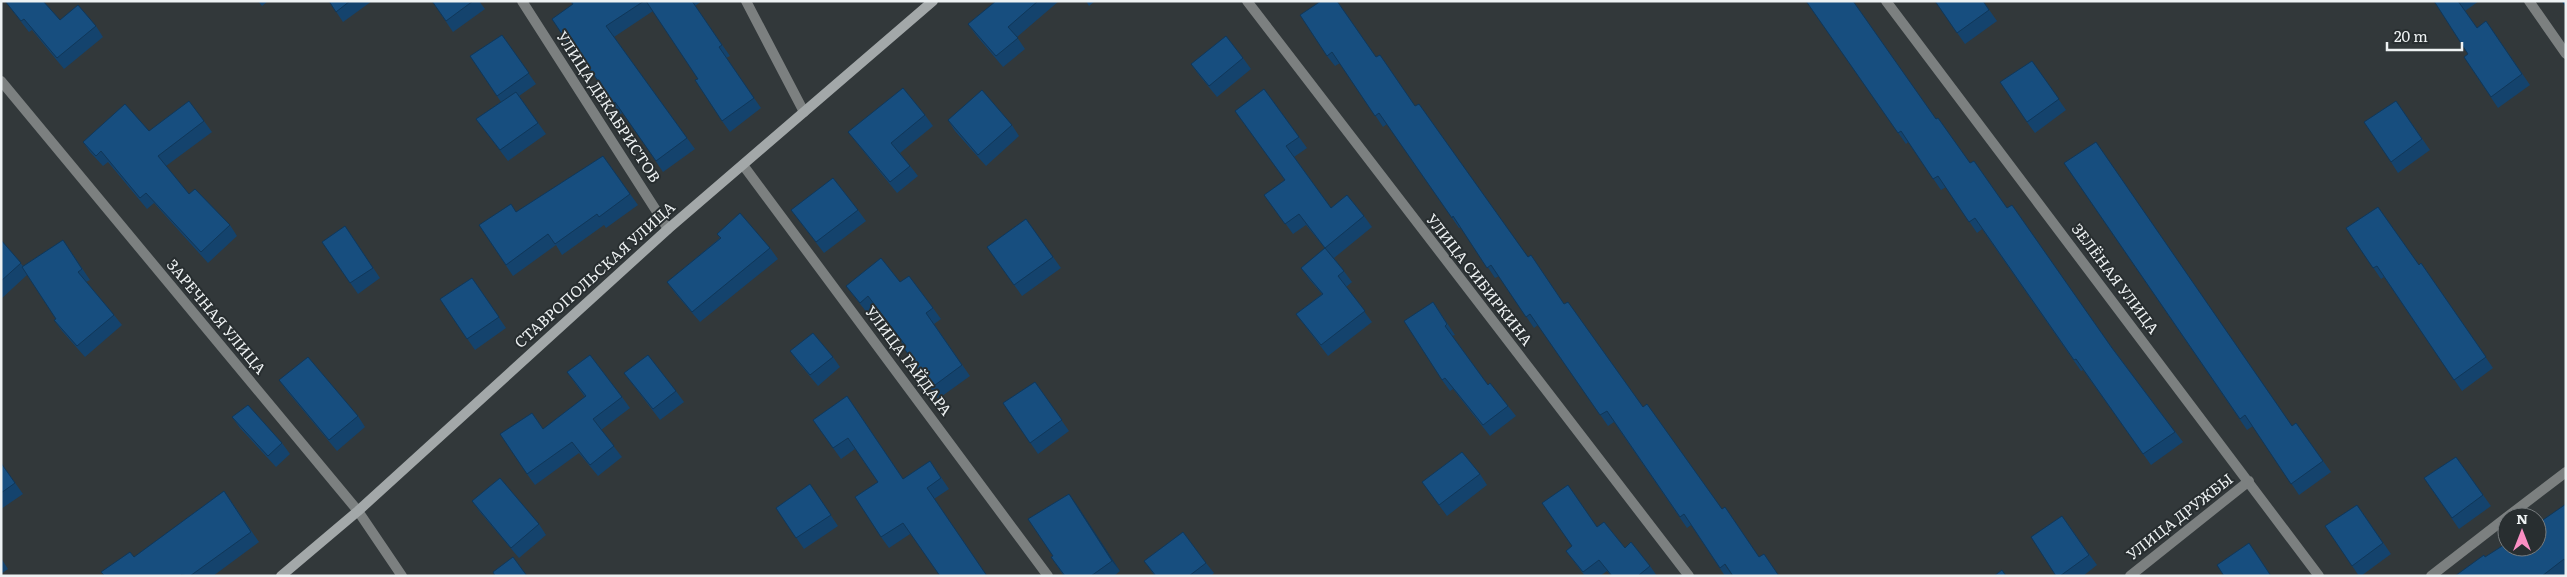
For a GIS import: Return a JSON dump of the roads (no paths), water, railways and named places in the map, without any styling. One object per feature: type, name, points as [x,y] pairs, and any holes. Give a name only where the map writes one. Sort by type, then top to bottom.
[{"type":"main road","name":"СТАВРОПОЛЬСКАЯ УЛИЦА","points":[[281,576],[358,511],[668,229],[933,1]]},
{"type":"street","name":"УЛИЦА ДЕКАБРИСТОВ","points":[[522,1],[668,229]]},
{"type":"street","points":[[746,1],[804,112]]},
{"type":"street","name":"УЛИЦА СИБИРКИНА","points":[[1247,1],[1689,576]]},
{"type":"street","name":"ЗЕЛЁНАЯ УЛИЦА","points":[[1886,1],[2319,576]]},
{"type":"street","points":[[2529,1],[2566,54]]},
{"type":"street","name":"ЗАРЕЧНАЯ УЛИЦА","points":[[1,81],[358,511],[402,576]]},
{"type":"street","name":"УЛИЦА ГАЙДАРА","points":[[744,165],[1048,576]]},
{"type":"street","points":[[2520,507],[2566,472]]},
{"type":"street","name":"УЛИЦА ДРУЖБЫ","points":[[2130,576],[2249,481]]},
{"type":"street","points":[[2431,576],[2497,525]]}]
